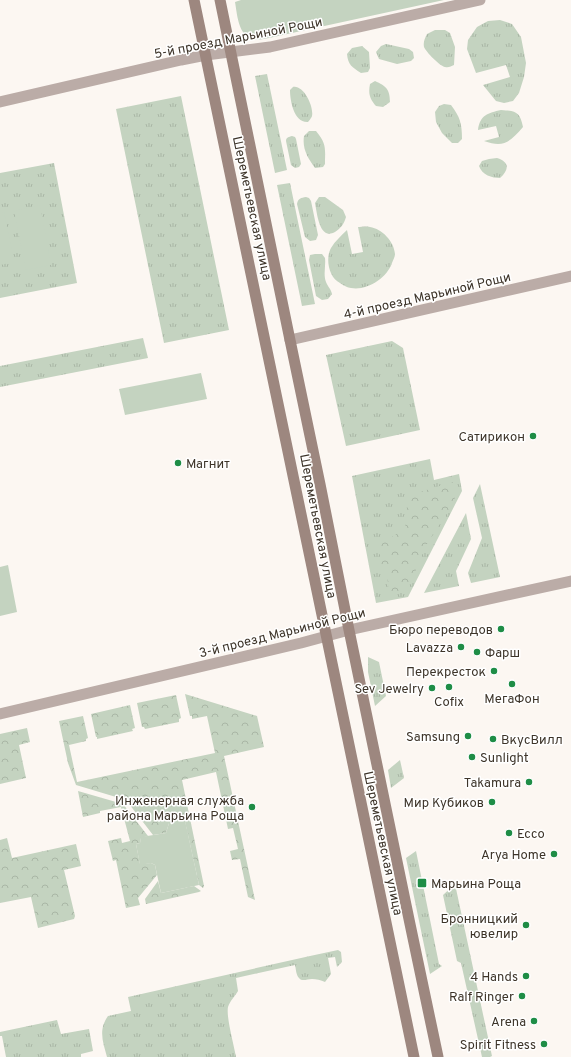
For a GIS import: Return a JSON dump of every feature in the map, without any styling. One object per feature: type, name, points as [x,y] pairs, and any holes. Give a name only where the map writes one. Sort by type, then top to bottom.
[{"type":"main road","name":"Шереметьевская улица","points":[[194,0],[414,1057]]},
{"type":"main road","name":"Шереметьевская улица","points":[[220,0],[438,1057]]},
{"type":"street","name":"5-й проезд Марьиной Рощи","points":[[0,102],[181,60],[206,55],[270,47],[480,0]]},
{"type":"street","name":"4-й проезд Марьиной Рощи","points":[[290,340],[571,276]]},
{"type":"street","name":"3-й проезд Марьиной Рощи","points":[[0,714],[277,649],[349,630],[571,581]]},
{"type":"green space","points":[[241,0],[444,0],[257,40],[250,38],[243,32],[237,17],[235,2]]},
{"type":"green space","points":[[500,20],[512,24],[521,37],[526,63],[524,77],[519,93],[513,101],[504,103],[496,101],[483,85],[510,77],[506,65],[476,73],[467,49],[468,40],[477,27],[488,21]]},
{"type":"green space","points":[[435,30],[445,30],[450,33],[455,47],[454,65],[448,67],[443,66],[427,52],[424,47],[427,34]]},
{"type":"green space","points":[[386,44],[409,49],[413,52],[414,58],[411,61],[397,64],[379,59],[376,52],[381,46]]},
{"type":"green space","points":[[362,46],[369,52],[370,68],[368,72],[361,73],[348,61],[347,54],[352,48]]},
{"type":"green space","points":[[267,74],[287,170],[275,173],[255,76]]},
{"type":"green space","points":[[375,81],[385,86],[389,94],[390,102],[383,107],[376,106],[370,96],[370,84]]},
{"type":"green space","points":[[293,87],[301,89],[310,102],[312,116],[308,122],[299,119],[296,115],[291,100],[290,90]]},
{"type":"green space","points":[[181,96],[229,330],[164,343],[116,109]]},
{"type":"green space","points":[[444,104],[451,105],[460,120],[462,139],[458,143],[452,143],[442,133],[436,122],[435,112],[439,106]]},
{"type":"green space","points":[[501,110],[514,112],[519,115],[523,127],[510,140],[502,144],[484,141],[499,137],[496,126],[478,130],[481,121],[485,116],[492,112]]},
{"type":"green space","points":[[309,131],[316,131],[324,143],[325,164],[323,167],[315,168],[306,153],[304,136]]},
{"type":"green space","points":[[292,136],[296,139],[301,164],[299,167],[295,168],[291,165],[286,141],[287,138]]},
{"type":"green space","points":[[497,158],[504,162],[507,166],[505,172],[500,178],[482,172],[479,166],[482,161]]},
{"type":"green space","points":[[54,163],[77,283],[0,298],[0,173]]},
{"type":"green space","points":[[290,183],[315,304],[302,306],[277,185]]},
{"type":"green space","points":[[306,197],[311,201],[318,235],[316,240],[310,241],[305,237],[297,204],[299,199]]},
{"type":"green space","points":[[319,197],[325,197],[343,210],[346,217],[342,226],[330,234],[325,233],[318,219],[315,203]]},
{"type":"green space","points":[[40,205],[51,265],[26,270],[14,211]]},
{"type":"green space","points":[[4,212],[14,262],[0,265],[0,213]]},
{"type":"green space","points":[[358,227],[374,228],[387,236],[394,249],[395,255],[386,274],[376,282],[363,287],[350,288],[336,281],[333,277],[329,268],[328,257],[333,245],[347,230],[352,254],[363,252]]},
{"type":"green space","points":[[322,254],[325,258],[325,279],[332,294],[328,299],[322,300],[316,296],[309,260],[310,255]]},
{"type":"green space","points":[[143,338],[148,358],[0,387],[0,366]]},
{"type":"green space","points":[[392,341],[403,348],[420,430],[346,446],[326,355]]},
{"type":"green space","points":[[201,373],[207,399],[125,415],[119,389]]},
{"type":"green space","points":[[430,459],[434,480],[459,474],[462,491],[408,597],[376,603],[352,476]]},
{"type":"green space","points":[[453,482],[455,500],[424,549],[411,583],[402,593],[389,593],[387,575],[380,563],[380,544],[405,529],[407,506],[413,494]]},
{"type":"green space","points":[[480,484],[500,577],[471,583],[468,573],[482,538],[473,498]]},
{"type":"green space","points":[[466,513],[471,539],[456,571],[459,586],[424,593]]},
{"type":"green space","points":[[8,565],[17,612],[0,616],[0,567]]},
{"type":"green space","points":[[368,657],[379,662],[386,696],[375,706],[368,672]]},
{"type":"green space","points":[[185,694],[257,716],[264,747],[224,756],[255,900],[248,897],[240,859],[232,860],[230,851],[238,849],[233,828],[228,829],[216,772],[182,780],[204,886],[203,888],[199,885],[184,817],[169,823],[166,833],[153,835],[126,800],[76,785],[68,763],[59,721],[83,716],[88,738],[86,741],[69,745],[77,782],[215,753],[207,716],[192,719]]},
{"type":"green space","points":[[176,695],[181,718],[179,719],[179,722],[145,729],[142,727],[137,703]]},
{"type":"green space","points":[[130,705],[135,728],[132,729],[133,731],[97,739],[91,714]]},
{"type":"green space","points":[[27,728],[30,742],[19,745],[26,778],[0,784],[0,734]]},
{"type":"green space","points":[[400,760],[404,778],[391,788],[388,770]]},
{"type":"green space","points":[[78,791],[123,804],[148,836],[141,838],[140,843],[136,844],[140,864],[151,863],[155,865],[157,875],[138,898],[140,905],[126,908],[116,860],[113,861],[108,841],[121,838],[122,843],[130,841],[121,807],[100,811],[100,813],[83,817]]},
{"type":"green space","points":[[184,816],[199,885],[161,893],[155,865],[151,863],[140,865],[136,844],[140,843],[141,837],[166,833],[169,819]]},
{"type":"green space","points":[[7,838],[12,858],[76,844],[81,866],[64,870],[75,916],[74,919],[38,928],[31,897],[0,903],[0,840]]},
{"type":"green space","points":[[416,851],[439,964],[442,966],[430,974],[406,858]]},
{"type":"green space","points":[[158,881],[161,893],[194,886],[201,891],[146,904],[145,899]]},
{"type":"green space","points":[[455,884],[492,1056],[490,1057],[482,1057],[461,963],[457,961],[443,895]]},
{"type":"green space","points":[[338,950],[341,952],[342,962],[337,967],[335,957],[328,958],[331,974],[325,982],[315,979],[300,979],[297,975],[295,965],[236,978],[238,991],[228,1007],[228,1012],[236,1057],[107,1057],[102,1036],[103,1026],[108,1016],[131,1011],[128,997]]},
{"type":"green space","points":[[57,1020],[61,1034],[89,1029],[93,1051],[81,1054],[81,1057],[6,1057],[0,1032]]},
{"type":"place","name":"Сатирикон","points":[[533,436]]},
{"type":"place","name":"Магнит","points":[[178,463]]},
{"type":"place","name":"Бюро переводов","points":[[501,629]]},
{"type":"place","name":"Lavazza","points":[[461,647]]},
{"type":"place","name":"Фарш","points":[[477,652]]},
{"type":"place","name":"Перекресток","points":[[494,671]]},
{"type":"place","name":"МегаФон","points":[[512,684]]},
{"type":"place","name":"Cofix","points":[[449,687]]},
{"type":"place","name":"Sev Jewelry","points":[[432,688]]},
{"type":"place","name":"Samsung","points":[[468,736]]},
{"type":"place","name":"ВкусВилл","points":[[493,739]]},
{"type":"place","name":"Sunlight","points":[[472,757]]},
{"type":"place","name":"Takamura","points":[[529,782]]},
{"type":"place","name":"Мир Кубиков","points":[[492,802]]},
{"type":"place","name":"Инженерная служба района Марьина Роща","points":[[252,807]]},
{"type":"place","name":"Ecco","points":[[509,833]]},
{"type":"place","name":"Arya Home","points":[[554,854]]},
{"type":"place","name":"Марьина Роща","points":[[422,883]]},
{"type":"place","name":"Бронницкий ювелир","points":[[526,925]]},
{"type":"place","name":"4 Hands","points":[[526,976]]},
{"type":"place","name":"Ralf Ringer","points":[[522,996]]},
{"type":"place","name":"Arena","points":[[534,1021]]},
{"type":"place","name":"Spirit Fitness","points":[[544,1044]]}]
